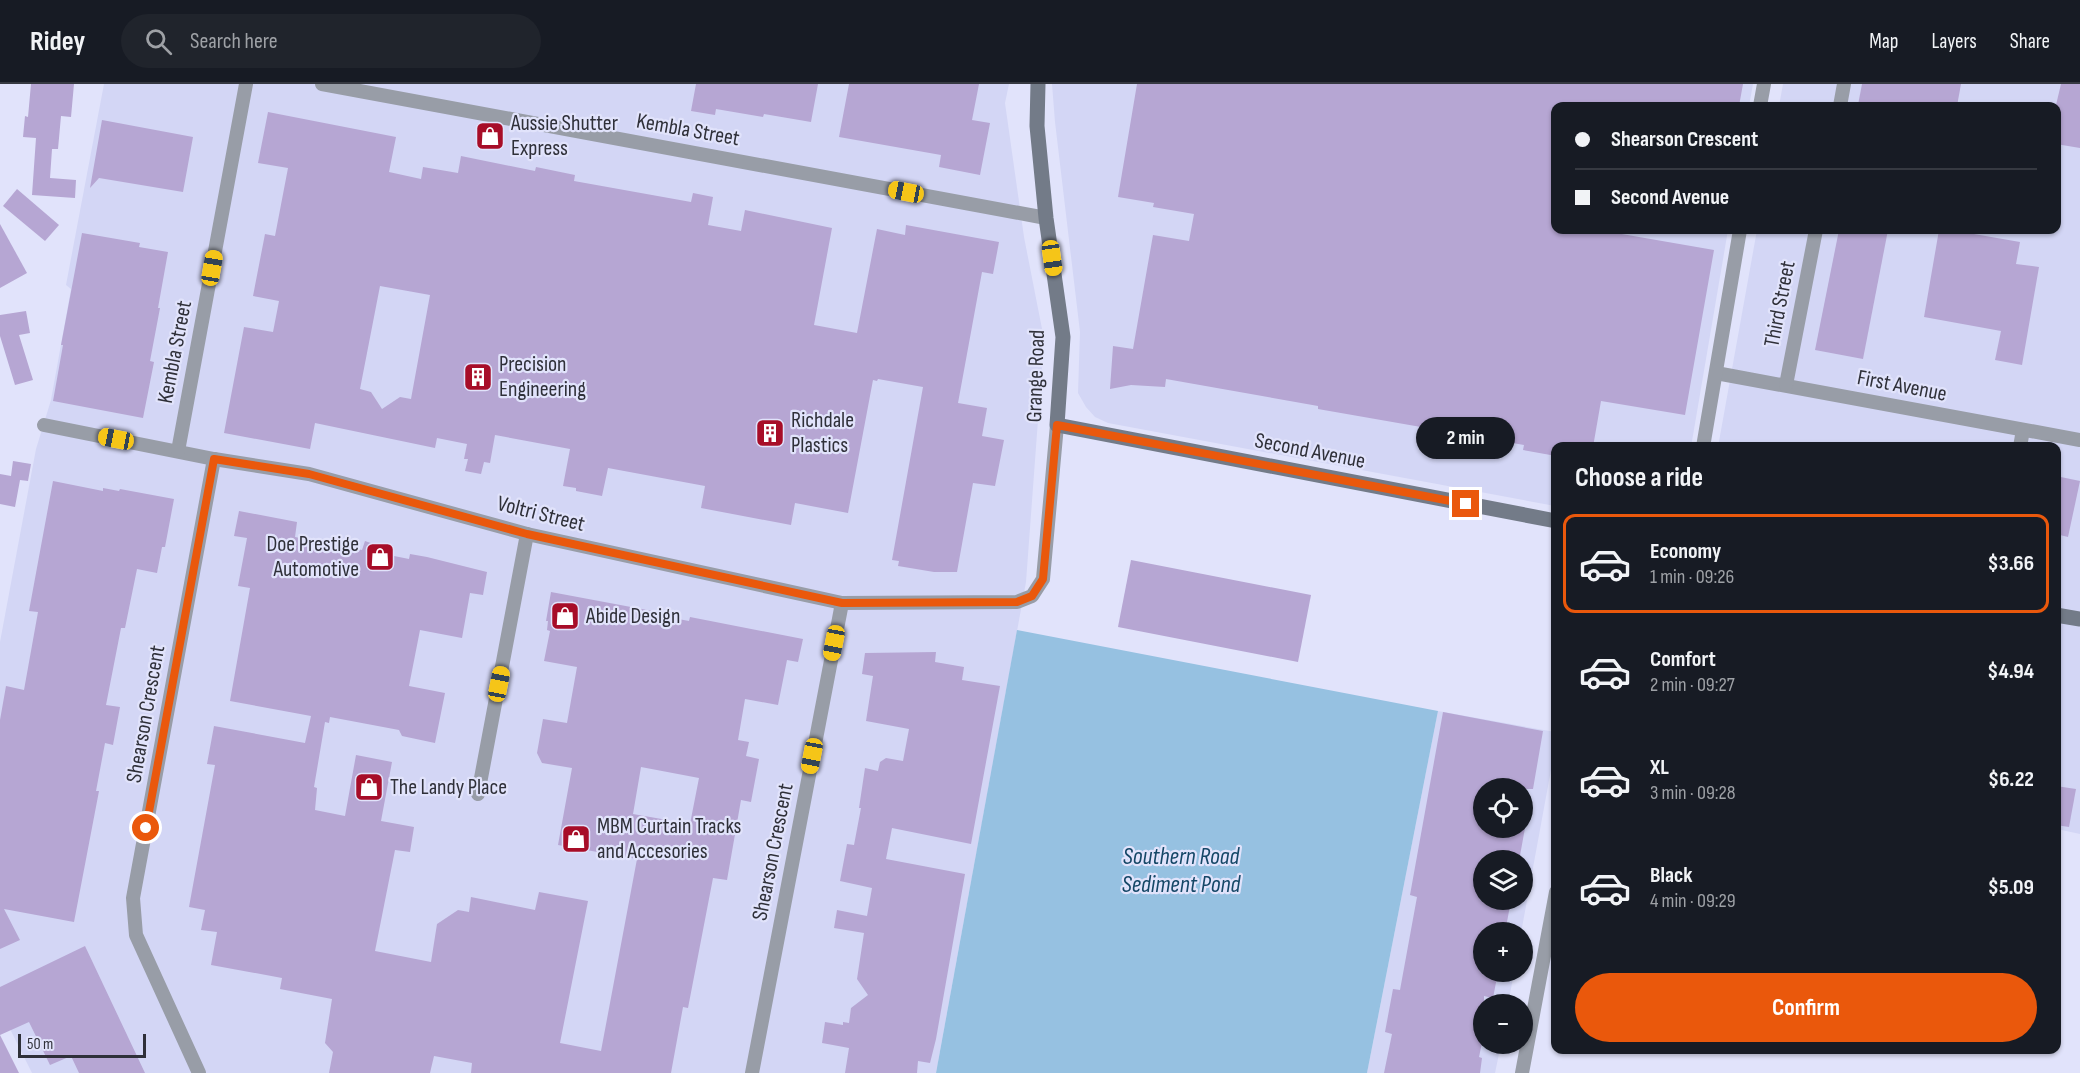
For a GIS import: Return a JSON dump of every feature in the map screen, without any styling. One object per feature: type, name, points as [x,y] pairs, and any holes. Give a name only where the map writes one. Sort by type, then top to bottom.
[{"type":"main road","name":"Grange Road","points":[[1038,84],[1037,126],[1046,218],[1063,337],[1057,425]]},
{"type":"main road","name":"Second Avenue","points":[[1057,425],[1551,520]]},
{"type":"main road","points":[[2061,616],[2080,619]]},
{"type":"street","name":"Kembla Street","points":[[178,451],[246,84]]},
{"type":"street","name":"Kembla Street","points":[[322,84],[1046,218]]},
{"type":"street","points":[[1761,102],[1764,84]]},
{"type":"street","points":[[1841,102],[1844,84]]},
{"type":"street","points":[[1703,442],[1739,234]]},
{"type":"street","name":"Third Street","points":[[1786,386],[1815,234]]},
{"type":"street","name":"First Avenue","points":[[1716,373],[2080,440]]},
{"type":"street","name":"Voltri Street","points":[[44,425],[214,459],[309,474],[527,534],[842,603],[1017,602],[1032,596]]},
{"type":"street","name":"Grange Road","points":[[1032,596],[1043,579],[1057,425]]},
{"type":"street","points":[[2021,442],[2023,430]]},
{"type":"street","name":"Shearson Crescent","points":[[199,1073],[136,935],[133,898],[214,459]]},
{"type":"street","points":[[478,794],[527,534]]},
{"type":"street","name":"Shearson Crescent","points":[[752,1073],[842,603]]},
{"type":"street","points":[[1522,1073],[1551,919]]},
{"type":"shaded area","points":[[104,84],[1009,84],[1005,103],[1024,237],[1044,339],[1026,582],[936,1073],[32,1073],[0,1009],[0,642],[36,449],[51,400],[71,289],[66,285]]},
{"type":"shaded area","points":[[1052,84],[1753,84],[1750,102],[1551,102],[1551,234],[1727,234],[1692,442],[1551,442],[1551,505],[1108,423],[1095,417],[1078,393],[1080,332]]},
{"type":"shaded area","points":[[1783,84],[2080,84],[2080,834],[2061,830],[2061,442],[1719,442],[1756,234],[2061,234],[2061,102],[1780,102]]},
{"type":"shaded area","points":[[1438,711],[1551,731],[1551,770],[1533,868],[1533,850],[1473,850],[1473,910],[1525,910],[1523,922],[1473,922],[1473,982],[1512,982],[1510,994],[1473,994],[1473,1054],[1499,1054],[1495,1073],[1367,1073]]},
{"type":"water","name":"Southern Road Sediment Pond","points":[[1017,630],[1438,711],[1367,1073],[936,1073]]},
{"type":"building","points":[[31,84],[74,84],[71,117],[61,116],[58,149],[52,149],[50,178],[76,180],[75,198],[32,195],[36,138],[23,137],[25,116],[28,117]]},
{"type":"building","points":[[696,84],[818,84],[811,122],[716,109],[715,115],[691,111]]},
{"type":"building","points":[[849,84],[979,84],[972,120],[990,123],[980,175],[939,167],[941,155],[839,137]]},
{"type":"building","points":[[1137,84],[1743,84],[1740,102],[1551,102],[1551,234],[1622,234],[1714,250],[1685,415],[1601,401],[1594,442],[1551,442],[1551,455],[1523,450],[1524,445],[1318,409],[1318,406],[1166,379],[1165,387],[1131,385],[1110,389],[1113,346],[1133,349],[1153,235],[1189,241],[1194,214],[1153,207],[1154,203],[1118,197]]},
{"type":"building","points":[[1862,84],[1961,84],[1958,102],[1859,102]]},
{"type":"building","points":[[2061,84],[2080,84],[2080,148],[2061,145],[2061,102],[2057,102]]},
{"type":"building","points":[[268,112],[396,137],[389,172],[421,179],[423,167],[458,173],[461,156],[535,171],[536,167],[575,175],[574,181],[691,202],[693,193],[713,197],[708,225],[741,231],[745,210],[832,228],[814,325],[857,333],[877,229],[905,235],[906,225],[999,242],[993,274],[982,272],[958,403],[987,408],[982,436],[1004,440],[995,486],[973,483],[957,572],[934,572],[898,566],[899,561],[892,560],[923,387],[873,380],[848,513],[795,503],[791,525],[701,508],[705,486],[608,468],[602,496],[576,491],[576,488],[563,486],[570,449],[495,435],[490,463],[484,462],[481,474],[465,471],[468,459],[464,459],[467,444],[437,438],[435,448],[315,423],[310,449],[224,433],[244,327],[273,332],[279,301],[253,296],[265,234],[275,236],[288,168],[258,163]],"holes":[[[380,286],[430,295],[411,399],[400,397],[382,409],[371,392],[360,389]]]},
{"type":"building","points":[[102,120],[193,137],[183,192],[99,178],[90,188]]},
{"type":"building","points":[[17,189],[59,225],[45,241],[3,206]]},
{"type":"building","points":[[0,224],[27,273],[0,288]]},
{"type":"building","points":[[82,233],[140,243],[139,247],[168,252],[150,361],[154,362],[143,418],[53,401]]},
{"type":"building","points":[[1838,234],[1887,234],[1863,359],[1815,350]]},
{"type":"building","points":[[1938,234],[1974,234],[2020,242],[2016,264],[2039,267],[2022,365],[1995,360],[2001,331],[1924,317]]},
{"type":"building","points":[[26,311],[30,333],[19,335],[33,380],[15,385],[0,336],[0,315]]},
{"type":"building","points":[[13,461],[31,464],[28,481],[20,480],[15,507],[0,504],[0,474],[11,476]]},
{"type":"building","points":[[2061,477],[2080,481],[2068,537],[2061,535]]},
{"type":"building","points":[[53,481],[103,491],[103,488],[119,491],[120,489],[174,499],[165,547],[162,547],[157,573],[137,569],[125,628],[121,628],[106,705],[120,707],[113,745],[105,743],[96,791],[99,791],[74,922],[4,909],[20,940],[0,949],[0,720],[6,686],[24,690],[38,612],[29,611]]},
{"type":"building","points":[[239,511],[297,522],[295,537],[362,550],[365,541],[382,547],[381,551],[394,556],[409,559],[410,554],[487,572],[483,595],[470,593],[462,638],[420,630],[409,686],[445,693],[435,743],[402,736],[399,730],[330,717],[329,723],[325,722],[314,787],[317,788],[315,810],[345,816],[356,755],[392,762],[381,821],[414,827],[410,852],[395,850],[375,951],[431,962],[437,924],[458,910],[469,912],[471,897],[535,910],[539,892],[588,901],[560,1043],[601,1051],[637,859],[558,845],[572,768],[542,763],[537,753],[543,719],[567,723],[577,667],[544,661],[550,631],[547,630],[548,621],[546,621],[551,592],[663,613],[662,616],[689,621],[690,617],[803,639],[798,662],[787,660],[778,705],[745,699],[738,740],[749,742],[746,756],[759,759],[751,802],[741,800],[727,880],[713,878],[688,1008],[683,1007],[671,1073],[471,1073],[472,1063],[434,1056],[430,1073],[329,1073],[333,1052],[325,1043],[332,999],[280,989],[282,978],[211,965],[217,932],[201,930],[205,910],[189,907],[215,765],[207,764],[214,726],[305,743],[311,716],[230,701],[250,588],[238,586],[247,538],[234,536]],"holes":[[[641,767],[699,778],[690,824],[633,814]]]},
{"type":"building","points":[[1131,560],[1311,595],[1298,662],[1118,627]]},
{"type":"building","points":[[936,652],[935,662],[964,667],[962,680],[1000,686],[971,844],[892,828],[886,859],[965,874],[936,1039],[930,1063],[918,1061],[917,1073],[845,1073],[849,1048],[822,1043],[825,1022],[843,1025],[843,1022],[849,1023],[851,1008],[868,995],[857,979],[864,933],[834,928],[837,910],[867,916],[872,888],[840,881],[847,844],[854,845],[865,768],[878,771],[880,762],[886,758],[903,761],[909,729],[866,721],[873,676],[862,674],[865,653]]},
{"type":"building","points":[[1443,712],[1543,731],[1533,789],[1533,778],[1473,778],[1473,838],[1523,838],[1521,850],[1473,850],[1473,910],[1509,910],[1507,922],[1473,922],[1473,982],[1496,982],[1494,994],[1473,994],[1473,1054],[1480,1054],[1479,1057],[1482,1058],[1480,1073],[1384,1073],[1392,1034],[1385,1032],[1393,989],[1400,990],[1417,897],[1410,895]]},
{"type":"building","points":[[2061,787],[2076,789],[2069,827],[2061,826]]},
{"type":"building","points":[[85,946],[145,1073],[79,1073],[71,1056],[50,1065],[29,1022],[0,1035],[0,987]]},
{"type":"building","points":[[0,1035],[19,1073],[0,1073]]},
{"type":"place","name":"Aussie Shutter Express","points":[[490,136]]},
{"type":"place","name":"Precision Engineering","points":[[478,377]]},
{"type":"place","name":"Richdale Plastics","points":[[770,433]]},
{"type":"place","name":"Doe Prestige Automotive","points":[[380,557]]},
{"type":"place","name":"Abide Design","points":[[565,616]]},
{"type":"place","name":"The Landy Place","points":[[369,787]]},
{"type":"place","name":"MBM Curtain Tracks and Accesories","points":[[576,839]]},
{"type":"route","points":[[146,828],[214,459],[309,474],[527,534],[842,603],[1017,602],[1032,596],[1043,579],[1057,425],[1466,504]]}]
